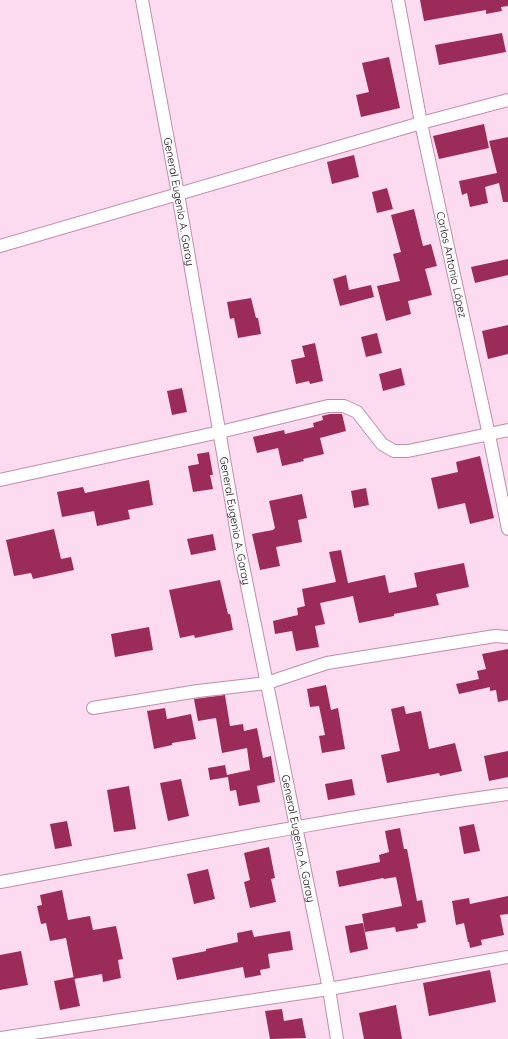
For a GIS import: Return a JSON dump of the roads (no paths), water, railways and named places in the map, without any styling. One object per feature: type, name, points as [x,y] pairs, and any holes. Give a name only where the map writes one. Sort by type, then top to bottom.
[{"type":"street","name":"General Eugenio A. Garay","points":[[142,0],[178,194],[240,551],[329,989],[337,1039]]},
{"type":"street","name":"Carlos Antonio López","points":[[398,0],[421,123],[508,528]]},
{"type":"street","points":[[0,246],[421,123],[508,100]]},
{"type":"street","points":[[0,480],[220,432],[328,406],[344,406],[357,412],[382,444],[394,451],[408,451],[508,430]]},
{"type":"street","points":[[93,708],[198,691],[267,683],[327,663],[495,636],[508,637]]},
{"type":"street","points":[[0,882],[296,828],[463,800],[508,794]]},
{"type":"street","points":[[0,1038],[329,989],[508,957]]}]
